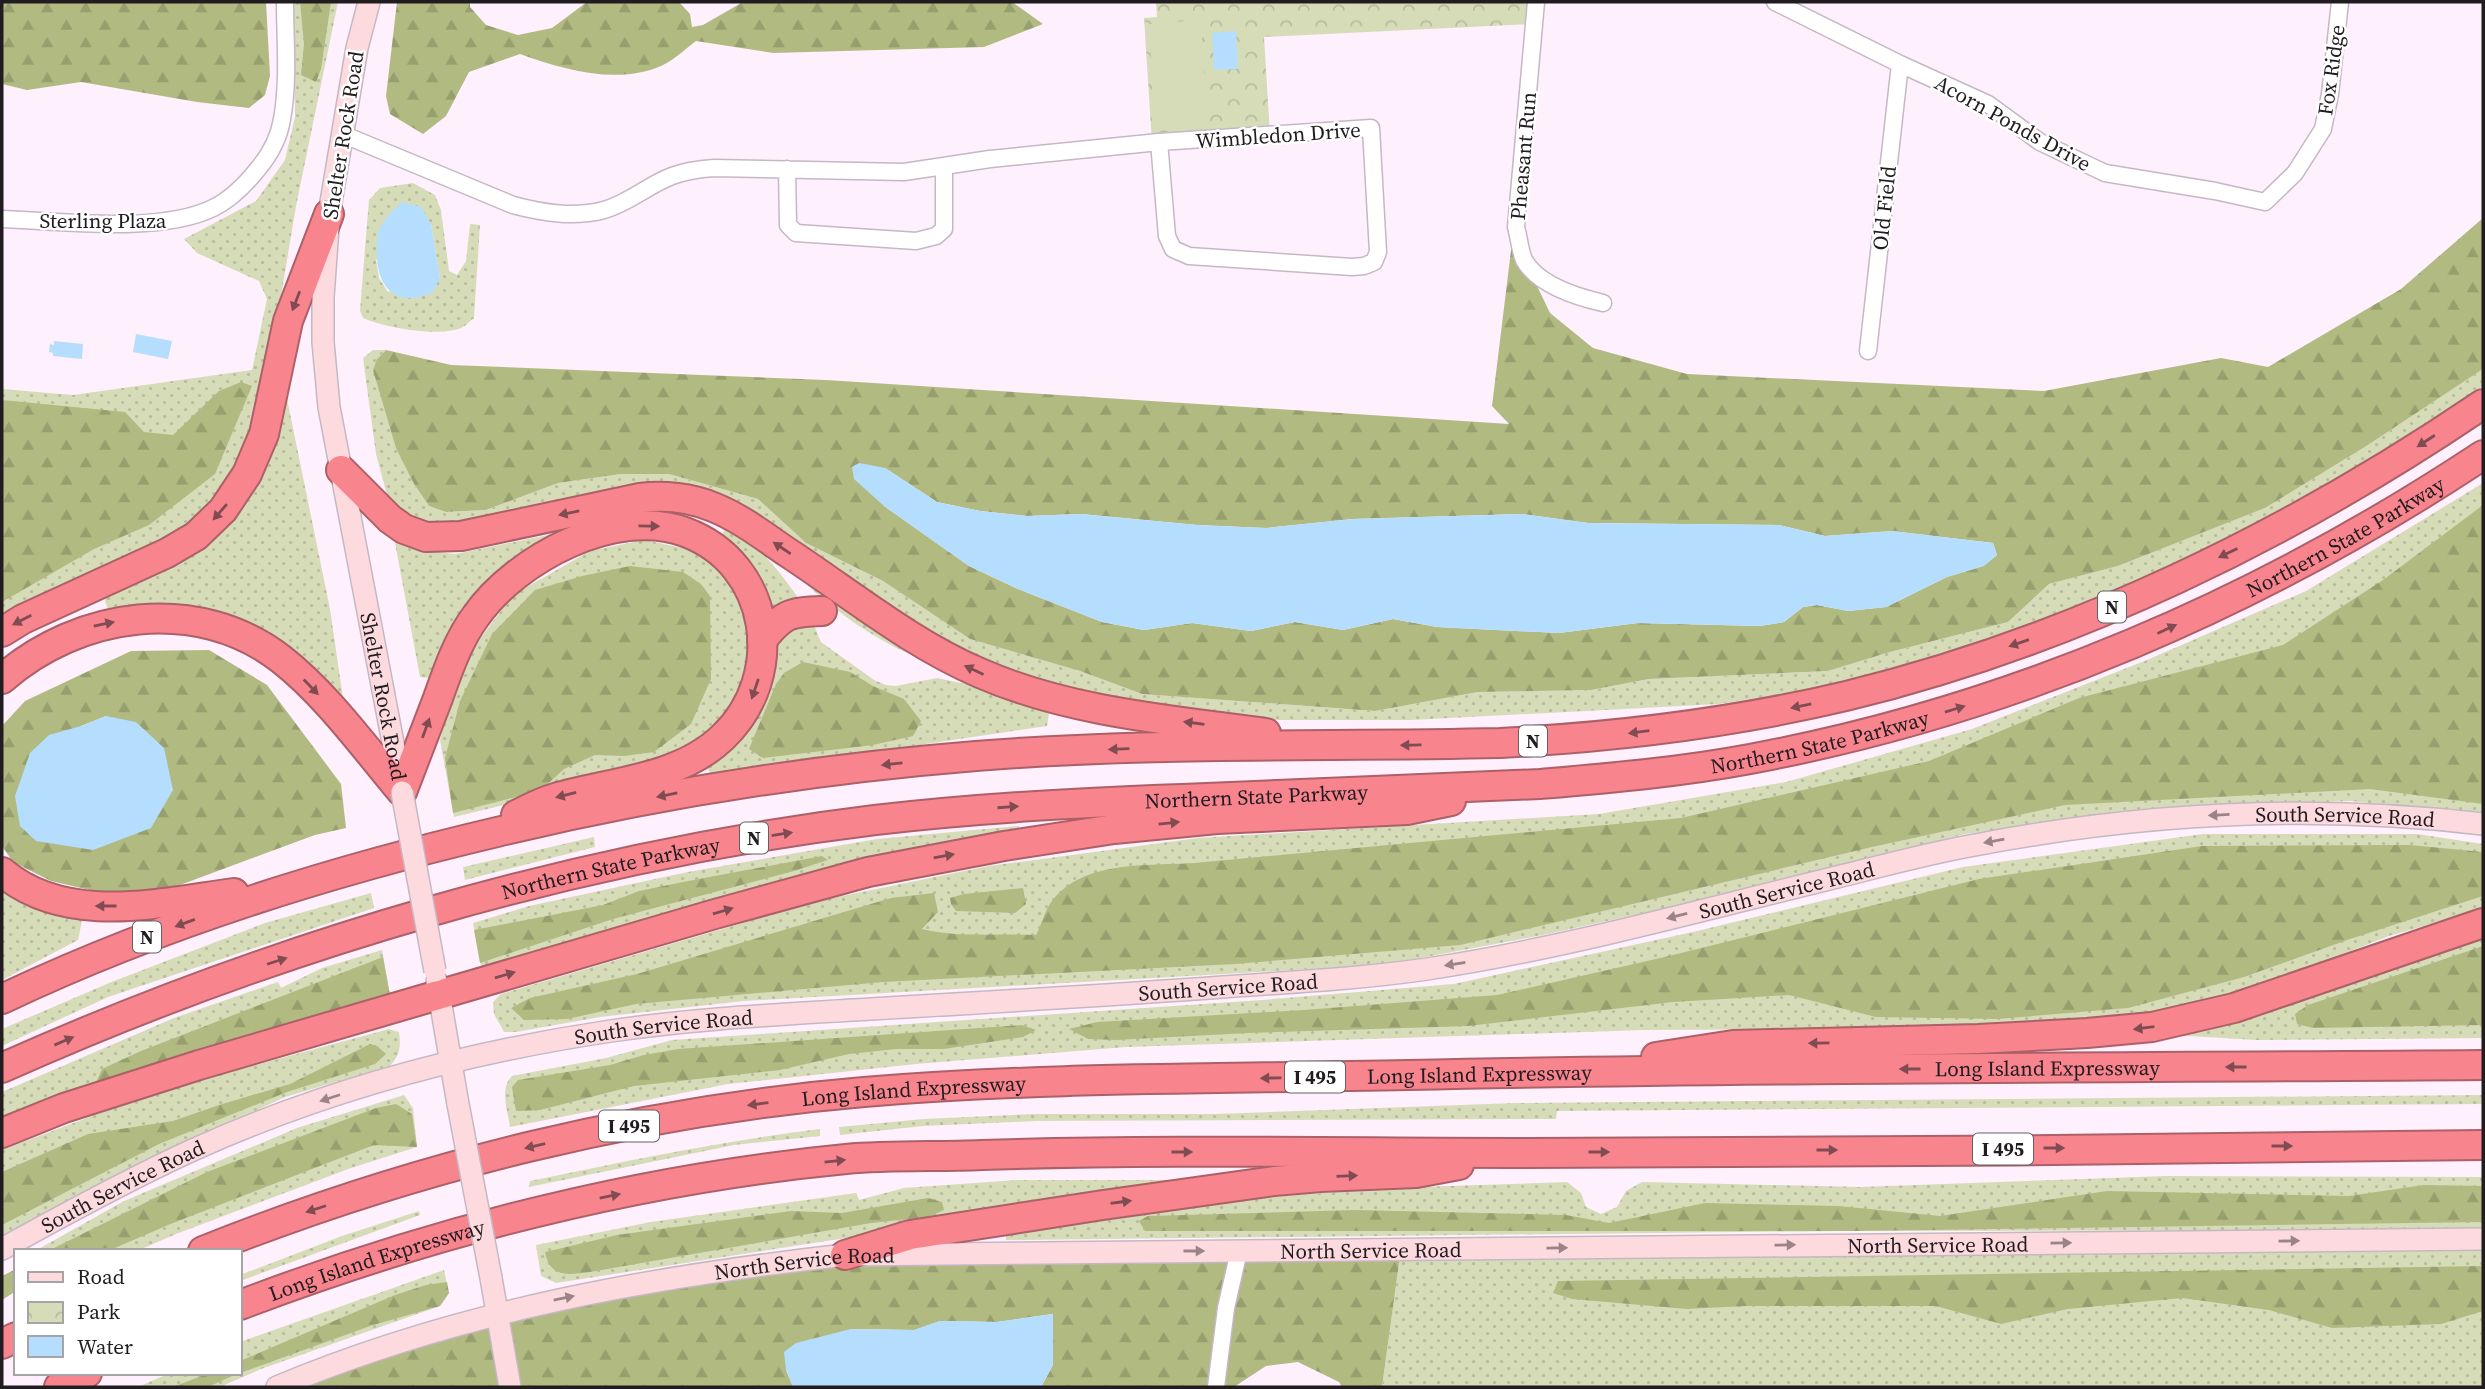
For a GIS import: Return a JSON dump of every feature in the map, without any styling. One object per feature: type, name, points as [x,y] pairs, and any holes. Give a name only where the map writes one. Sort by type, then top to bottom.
[{"type":"highway","points":[[2,632],[23,619],[183,545],[223,510],[247,474],[264,434],[288,321],[329,214]]},
{"type":"highway","name":"Northern State Parkway","points":[[2,999],[91,959],[158,933],[296,885],[561,816],[698,789],[892,764],[1044,751],[1500,743],[1639,733],[1777,711],[1910,679],[2046,634],[2174,580],[2358,483],[2483,404]]},
{"type":"highway","name":"Northern State Parkway","points":[[2,1068],[72,1037],[181,995],[405,920],[597,870],[734,841],[873,821],[1012,807],[1540,784],[1677,771],[1771,755],[1883,730],[2020,688],[2151,637],[2264,582],[2399,507],[2483,455]]},
{"type":"highway","points":[[341,470],[390,519],[404,529],[426,537],[461,536],[655,496],[696,501],[734,517],[915,638],[982,674],[1020,688],[1104,709],[1359,745]]},
{"type":"highway","points":[[2,679],[41,649],[95,626],[154,618],[210,626],[246,638],[265,648],[295,671],[402,792],[452,661],[476,615],[515,575],[532,562],[570,543],[606,531],[640,526],[687,532],[715,549],[742,577],[758,611],[762,640],[761,669],[752,699],[734,726],[710,748],[695,757],[661,771],[552,799],[462,840]]},
{"type":"highway","points":[[762,640],[793,612],[822,611]]},
{"type":"highway","points":[[2,1133],[64,1108],[437,983],[913,862],[1044,839],[1182,821],[1407,810],[1540,784]]},
{"type":"highway","points":[[2,872],[40,895],[94,906],[148,904],[296,885]]},
{"type":"highway","points":[[1559,1071],[1733,1045],[1978,1040],[2152,1027],[2245,1005],[2483,923]]},
{"type":"highway","name":"Long Island Expressway","points":[[208,1249],[313,1210],[450,1167],[584,1135],[751,1105],[861,1092],[931,1087],[1559,1071],[2483,1065]]},
{"type":"highway","name":"Long Island Expressway","points":[[242,1304],[388,1253],[509,1219],[626,1192],[785,1166],[855,1158],[1065,1151],[1531,1153],[2480,1146]]},
{"type":"highway","points":[[845,1255],[910,1235],[1054,1212],[1274,1181],[1416,1173],[1531,1153]]},
{"type":"highway","points":[[59,1387],[83,1375]]},
{"type":"main road","name":"Shelter Rock Road","points":[[369,2],[357,48],[329,214],[323,298],[323,342],[329,407],[510,1387]]},
{"type":"main road","name":"South Service Road","points":[[2,1249],[122,1184],[197,1148],[263,1121],[327,1098],[450,1062],[580,1036],[682,1022],[1288,983],[1418,970],[1488,959],[1592,937],[1969,846],[2106,824],[2209,816],[2317,814],[2483,824]]},
{"type":"main road","name":"North Service Road","points":[[277,1387],[403,1342],[497,1313],[555,1299],[690,1274],[845,1255],[2483,1239]]},
{"type":"street","name":"Sterling Plaza","points":[[2,219],[174,222],[214,208],[245,185],[270,154],[282,121],[286,73],[285,2]]},
{"type":"street","name":"Pheasant Run","points":[[1536,2],[1516,227],[1525,261],[1544,280],[1575,296],[1602,303]]},
{"type":"street","name":"Acorn Ponds Drive","points":[[1775,2],[1988,104],[2040,142],[2105,173],[2265,202]]},
{"type":"street","name":"Fox Ridge","points":[[2265,202],[2295,173],[2323,129],[2330,94],[2340,2]]},
{"type":"street","name":"Old Field","points":[[1868,351],[1900,64]]},
{"type":"street","name":"Wimbledon Drive","points":[[342,134],[513,205],[540,212],[576,215],[605,210],[670,177],[714,168],[904,172],[989,159],[1159,142],[1371,128],[1378,252],[1374,262],[1352,267],[1189,256],[1173,249],[1167,236],[1159,142]]},
{"type":"street","points":[[787,169],[788,225],[796,233],[916,241],[936,236],[944,229],[944,167]]},
{"type":"street","points":[[1216,1387],[1226,1308],[1238,1251]]},
{"type":"green space","points":[[2,2],[266,2],[270,76],[265,95],[249,108],[81,82],[27,90],[2,84]]},
{"type":"green space","points":[[294,2],[338,2],[296,206],[269,368],[264,391],[237,468],[213,507],[178,536],[2,620],[2,389],[73,395],[252,370],[267,299],[259,281],[197,253],[184,239],[256,201],[285,160],[295,117]]},
{"type":"green space","points":[[300,2],[331,2],[321,69],[316,82],[301,75],[304,44]]},
{"type":"green space","points":[[397,2],[470,2],[470,7],[486,25],[518,35],[552,28],[587,2],[679,2],[690,14],[692,27],[703,25],[743,2],[1012,2],[1043,24],[984,47],[773,53],[696,41],[662,66],[622,75],[587,73],[520,54],[469,72],[446,116],[423,134],[390,114],[386,96]]},
{"type":"green space","points":[[1156,2],[1536,2],[1533,24],[1264,37],[1270,135],[1152,143],[1144,18],[1157,17]]},
{"type":"green space","points":[[1201,20],[1207,121],[1155,124],[1149,24]]},
{"type":"green space","points":[[413,183],[435,195],[441,210],[449,271],[457,275],[466,261],[470,224],[480,225],[474,318],[463,327],[451,331],[426,331],[398,328],[363,318],[360,311],[369,200],[380,188]],"holes":[[[431,224],[440,278],[388,292],[379,278],[376,260]]]},
{"type":"green space","points":[[2483,218],[2483,369],[2368,445],[2265,508],[2118,566],[2049,584],[2008,622],[1828,671],[1649,679],[1591,690],[1478,692],[1375,711],[1142,694],[1080,671],[970,639],[883,581],[806,543],[758,499],[669,474],[621,474],[558,483],[486,510],[446,512],[429,506],[414,484],[396,448],[373,370],[377,359],[386,350],[451,365],[826,380],[1509,424],[1492,406],[1514,226],[1525,261],[1550,313],[1593,348],[1687,374],[2044,391],[2221,358],[2268,367],[2401,289]],"holes":[[[885,468],[937,502],[980,511],[1027,516],[1081,514],[1197,525],[1266,528],[1353,519],[1522,514],[1588,523],[1779,525],[1825,536],[1892,531],[1993,543],[1997,555],[1983,566],[1947,577],[1886,607],[1848,611],[1817,605],[1803,607],[1784,622],[1760,626],[1638,623],[1559,633],[1437,627],[1393,619],[1343,630],[1295,622],[1251,631],[1192,623],[1144,630],[1102,622],[1018,589],[969,566],[884,506]]]},
{"type":"green space","points":[[373,350],[386,350],[377,359],[414,484],[429,506],[446,512],[486,510],[558,483],[621,474],[669,474],[758,499],[806,543],[883,581],[970,639],[1080,671],[1142,694],[1375,711],[1478,692],[1591,690],[1649,679],[1828,671],[2008,622],[2049,584],[2118,566],[2265,508],[2368,445],[2483,369],[2483,386],[2406,439],[2269,516],[2121,590],[1961,651],[1840,685],[1719,704],[1411,720],[1254,720],[1145,708],[1038,684],[920,628],[753,512],[706,495],[474,524],[432,526],[407,515],[387,495],[376,454],[363,358]]},
{"type":"green space","points":[[241,382],[252,386],[215,474],[149,525],[94,549],[2,602],[2,400],[125,412],[144,432],[173,435],[219,391]]},
{"type":"green space","points":[[286,394],[330,609],[345,712],[180,609],[145,605],[108,610],[102,591],[171,562]]},
{"type":"green space","points":[[2483,483],[2483,815],[2351,801],[2164,808],[1965,834],[1781,883],[1543,935],[1383,965],[744,1001],[600,1017],[516,1032],[504,1032],[494,1014],[493,1002],[501,994],[818,901],[989,866],[1198,838],[1599,814],[1786,782],[1972,729],[2147,660],[2306,591]]},
{"type":"green space","points":[[2483,505],[2483,804],[2370,789],[2065,805],[1872,847],[1460,945],[1235,964],[883,982],[636,1004],[567,1019],[524,1020],[511,1008],[530,998],[637,974],[891,898],[934,893],[938,912],[922,929],[965,934],[1036,935],[1052,901],[1065,888],[1081,878],[1117,868],[1681,818],[1929,761],[2079,698],[2283,645],[2383,580]]},
{"type":"green space","points":[[727,524],[770,561],[804,606],[770,623],[718,544]]},
{"type":"green space","points":[[573,530],[447,641],[429,678],[420,677],[395,543],[415,550],[455,554]]},
{"type":"green space","points":[[644,540],[688,549],[716,566],[740,595],[751,631],[749,673],[733,710],[706,740],[613,779],[454,817],[440,740],[451,700],[469,653],[513,595],[590,551]]},
{"type":"green space","points":[[630,566],[683,572],[701,584],[710,596],[711,679],[691,724],[654,752],[624,756],[595,755],[564,769],[540,791],[453,813],[445,758],[460,701],[492,634],[535,590]]},
{"type":"green space","points":[[796,574],[922,656],[920,658],[903,651],[870,633],[838,611]]},
{"type":"green space","points":[[803,621],[815,628],[821,642],[874,680],[896,686],[937,678],[975,686],[1049,713],[1047,726],[711,776],[706,764],[773,650],[779,634]]},
{"type":"green space","points":[[209,650],[267,685],[341,784],[346,828],[315,835],[172,888],[107,894],[51,881],[13,862],[2,846],[2,726],[25,701],[131,651]],"holes":[[[106,716],[151,828],[81,726]]]},
{"type":"green space","points":[[803,662],[850,672],[873,686],[904,699],[921,721],[913,736],[873,745],[763,758],[749,749],[776,684],[784,673]]},
{"type":"green space","points":[[1019,826],[1019,837],[482,971],[473,923],[529,906],[688,872],[877,839]]},
{"type":"green space","points":[[2203,834],[2417,834],[2483,844],[2483,909],[2389,936],[2257,988],[2127,1019],[2015,1028],[1644,1030],[1126,1047],[916,1064],[728,1084],[510,1127],[506,1107],[506,1087],[512,1076],[606,1058],[672,1040],[1262,1000],[1454,984],[1693,932],[1963,867]]},
{"type":"green space","points":[[594,837],[595,847],[465,880],[463,867]]},
{"type":"green space","points":[[2410,845],[2483,852],[2483,896],[2244,977],[2128,1008],[1998,1019],[1876,1017],[1789,995],[1673,1002],[1468,1026],[1116,1040],[1088,1039],[1069,1029],[1097,1022],[1497,995],[1669,956],[1979,879],[2202,846]]},
{"type":"green space","points":[[822,856],[828,860],[613,919],[480,963],[474,930],[603,905],[639,891]]},
{"type":"green space","points":[[1023,888],[1026,904],[1015,913],[956,911],[951,904],[950,898],[964,894]]},
{"type":"green space","points":[[2,889],[39,910],[82,920],[78,940],[2,980]]},
{"type":"green space","points":[[371,893],[374,908],[108,997],[2,1046],[2,1029],[109,983],[265,923]]},
{"type":"green space","points":[[2483,939],[2483,1038],[2257,1040],[2172,1035],[2232,1021]]},
{"type":"green space","points":[[2483,946],[2483,1025],[2313,1028],[2297,1024],[2295,1014],[2308,1005]]},
{"type":"green space","points":[[382,950],[390,995],[2,1123],[2,1092],[174,1018],[278,982],[281,988],[322,968]]},
{"type":"green space","points":[[383,957],[390,995],[95,1085],[102,1069],[141,1051]]},
{"type":"green space","points":[[1022,1025],[1036,1030],[1023,1037],[944,1049],[896,1049],[849,1054],[780,1070],[634,1086],[540,1110],[516,1111],[512,1087],[518,1080],[610,1065],[678,1049]]},
{"type":"green space","points":[[389,1029],[399,1032],[400,1042],[398,1054],[390,1066],[285,1097],[93,1187],[2,1237],[2,1150],[153,1093]]},
{"type":"green space","points":[[370,1044],[386,1054],[375,1064],[287,1092],[159,1144],[2,1225],[2,1172],[88,1134],[173,1121],[290,1084]]},
{"type":"green space","points":[[404,1095],[413,1108],[417,1147],[351,1168],[142,1249],[39,1249],[124,1201],[297,1128]]},
{"type":"green space","points":[[2483,1095],[2483,1104],[1557,1111],[1556,1119],[1037,1121],[923,1126],[840,1135],[839,1127],[924,1119],[1035,1114],[1216,1114],[1516,1103]]},
{"type":"green space","points":[[396,1104],[412,1114],[417,1147],[374,1145],[113,1249],[52,1249],[207,1172],[376,1108]]},
{"type":"green space","points":[[820,1129],[820,1136],[734,1145],[529,1187],[530,1181],[638,1159]]},
{"type":"green space","points":[[2166,1176],[2483,1177],[2483,1230],[1837,1231],[1006,1240],[1006,1231],[1272,1197],[1389,1188],[1567,1182],[1581,1193],[1586,1207],[1601,1214],[1617,1207],[1626,1191],[1642,1182],[1860,1187]]},
{"type":"green space","points":[[1017,1180],[1179,1180],[1175,1187],[556,1283],[541,1276],[536,1245],[651,1222],[856,1193],[859,1200],[904,1188]]},
{"type":"green space","points":[[2424,1185],[2483,1186],[2483,1222],[1855,1231],[1145,1231],[1139,1221],[1148,1216],[1355,1210],[1566,1215],[1609,1223],[1705,1203],[1839,1206],[1940,1216],[2107,1191],[2349,1196]]},
{"type":"green space","points":[[928,1198],[942,1202],[944,1210],[928,1217],[871,1223],[590,1272],[567,1274],[555,1271],[545,1252],[617,1235],[791,1211],[842,1213]]},
{"type":"green space","points":[[419,1211],[420,1215],[242,1280],[242,1274],[342,1236]]},
{"type":"green space","points":[[2483,1239],[2483,1387],[1382,1387],[1401,1249]]},
{"type":"green space","points":[[1401,1249],[1382,1387],[1342,1387],[1339,1382],[1298,1362],[1266,1366],[1234,1387],[1041,1387],[1053,1365],[1052,1314],[997,1322],[940,1321],[915,1330],[851,1329],[786,1370],[793,1387],[277,1387],[403,1342],[725,1269]]},
{"type":"green space","points":[[2483,1266],[2483,1311],[2441,1324],[2332,1328],[2269,1310],[2182,1298],[2068,1309],[2001,1324],[1936,1306],[1746,1306],[1687,1309],[1572,1299],[1553,1293],[1558,1281]]},
{"type":"green space","points":[[14,1270],[14,1292],[2,1300],[2,1276]]},
{"type":"green space","points":[[444,1270],[449,1293],[440,1306],[261,1369],[220,1387],[138,1387],[165,1375],[242,1375],[242,1341]]},
{"type":"green space","points":[[447,1282],[449,1293],[440,1306],[373,1325],[242,1372],[242,1360],[395,1295],[426,1285]]},
{"type":"green space","points":[[204,1375],[235,1375],[208,1387],[173,1387]]},
{"type":"water","points":[[1236,31],[1238,69],[1214,70],[1212,33]]},
{"type":"water","points":[[402,202],[421,207],[431,224],[440,278],[433,292],[420,297],[398,296],[390,291],[384,284],[377,262],[378,232],[388,216]]},
{"type":"water","points":[[136,334],[172,341],[168,359],[133,352]]},
{"type":"water","points":[[54,341],[83,344],[82,359],[53,356],[53,353],[49,352],[50,344],[54,345]]},
{"type":"water","points":[[859,463],[885,468],[937,502],[980,511],[1027,516],[1081,514],[1197,525],[1266,528],[1353,519],[1522,514],[1588,523],[1779,525],[1825,536],[1892,531],[1993,543],[1997,555],[1984,566],[1947,577],[1886,607],[1848,611],[1817,605],[1803,607],[1784,622],[1760,626],[1638,623],[1559,633],[1437,627],[1393,619],[1343,630],[1295,622],[1251,631],[1192,623],[1144,630],[1102,622],[1018,589],[969,566],[884,506],[854,479],[852,467]]},
{"type":"water","points":[[106,716],[136,722],[164,748],[173,790],[151,828],[93,850],[36,841],[20,826],[15,796],[30,753],[49,735]]},
{"type":"water","points":[[1053,1314],[1053,1365],[1041,1387],[793,1387],[786,1370],[784,1352],[796,1343],[851,1329],[914,1330],[940,1321],[997,1322]]}]
